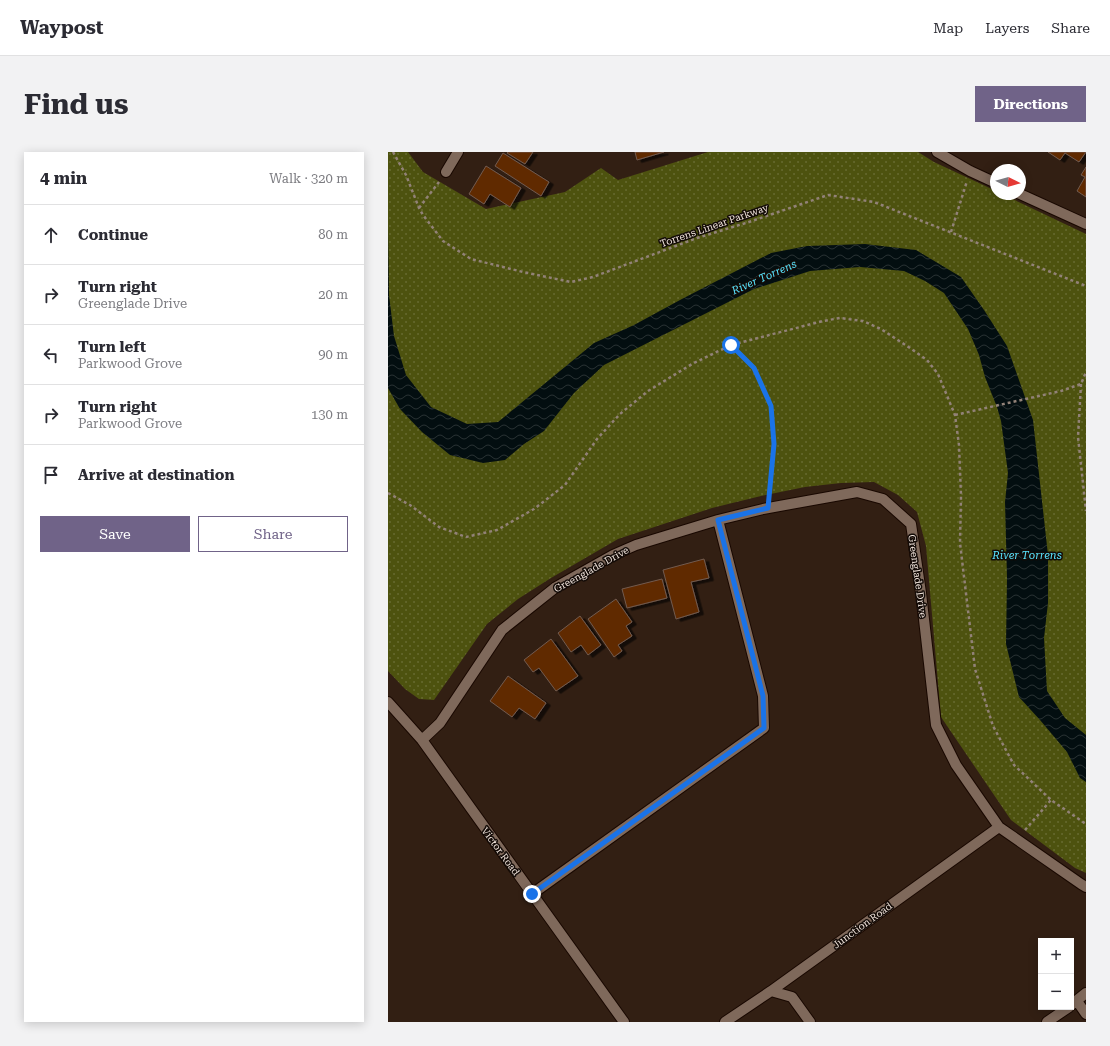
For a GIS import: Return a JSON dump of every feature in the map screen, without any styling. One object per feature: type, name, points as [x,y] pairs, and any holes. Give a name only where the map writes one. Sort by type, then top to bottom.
[{"type":"street","points":[[446,172],[458,152]]},
{"type":"street","points":[[937,152],[970,171],[990,180]]},
{"type":"street","points":[[1026,197],[1086,224]]},
{"type":"street","name":"Greenglade Drive","points":[[422,740],[440,723],[502,630],[556,587],[613,555],[636,545],[718,520],[768,508],[857,492],[883,499],[911,524],[921,593],[936,725],[956,765],[999,827],[1016,840],[1086,886]]},
{"type":"street","points":[[532,894],[764,728],[763,696],[718,520]]},
{"type":"street","name":"Victor Road","points":[[388,702],[422,740],[624,1022]]},
{"type":"street","name":"Junction Road","points":[[725,1022],[771,991],[999,827]]},
{"type":"street","points":[[771,991],[792,997],[810,1022]]},
{"type":"street","points":[[1074,1003],[1086,993]]},
{"type":"street","points":[[1074,1006],[1086,1014]]},
{"type":"street","points":[[1048,1022],[1065,1010]]},
{"type":"path","name":"Torrens Linear Parkway","points":[[394,152],[406,175],[419,208],[443,241],[471,259],[571,282],[593,277],[697,238],[828,195],[874,202],[1086,286]]},
{"type":"path","points":[[951,232],[970,171]]},
{"type":"path","points":[[419,208],[446,172]]},
{"type":"path","points":[[731,345],[754,368],[771,406],[774,444],[768,508]]},
{"type":"path","points":[[1086,372],[1081,384],[1078,437],[1086,511]]},
{"type":"path","points":[[955,415],[1061,391],[1081,384]]},
{"type":"path","points":[[1016,840],[1051,800]]},
{"type":"green space","points":[[388,152],[408,152],[423,172],[486,209],[565,192],[601,168],[618,180],[708,152],[918,152],[934,162],[990,188],[990,200],[1015,200],[1086,234],[1086,873],[1075,868],[1011,820],[941,717],[926,546],[917,512],[898,495],[874,482],[841,483],[805,487],[761,496],[712,508],[618,539],[518,599],[487,624],[434,700],[419,699],[405,689],[388,671]]},
{"type":"water","name":"River Torrens","points":[[388,227],[389,295],[394,336],[406,375],[431,407],[467,424],[498,422],[594,343],[634,325],[771,253],[807,246],[865,244],[916,250],[961,277],[1007,346],[1033,420],[1048,555],[1048,603],[1044,638],[1047,691],[1065,718],[1086,735],[1086,782],[1080,778],[1067,752],[1019,697],[1006,644],[1007,578],[1005,502],[1008,473],[1001,421],[985,377],[979,355],[968,329],[944,293],[925,281],[904,271],[860,267],[810,271],[754,289],[604,365],[574,393],[544,431],[524,444],[505,460],[483,463],[450,455],[422,432],[400,409],[388,388]]},
{"type":"building","points":[[533,152],[525,164],[507,153]]},
{"type":"building","points":[[635,152],[664,152],[637,160]]},
{"type":"building","points":[[1048,152],[1086,152],[1079,162],[1065,153],[1060,160]]},
{"type":"building","points":[[503,153],[549,182],[541,196],[495,166]]},
{"type":"building","points":[[486,166],[521,188],[510,207],[490,194],[484,204],[469,194]]},
{"type":"building","points":[[1086,167],[1086,197],[1077,191],[1085,177],[1081,175]]},
{"type":"building","points":[[704,559],[709,578],[691,582],[699,612],[676,619],[663,570]]},
{"type":"building","points":[[662,579],[667,598],[627,608],[622,589]]},
{"type":"building","points":[[616,599],[632,622],[626,626],[632,636],[618,645],[622,651],[614,657],[588,619]]},
{"type":"building","points":[[580,616],[601,645],[588,655],[581,645],[571,652],[558,633]]},
{"type":"building","points":[[551,639],[578,676],[556,691],[539,668],[533,672],[524,660]]},
{"type":"building","points":[[508,676],[546,703],[535,719],[519,708],[512,717],[490,701]]},
{"type":"route","points":[[532,894],[764,728],[763,696],[718,520],[768,508],[774,444],[771,406],[754,368],[731,345]]}]
